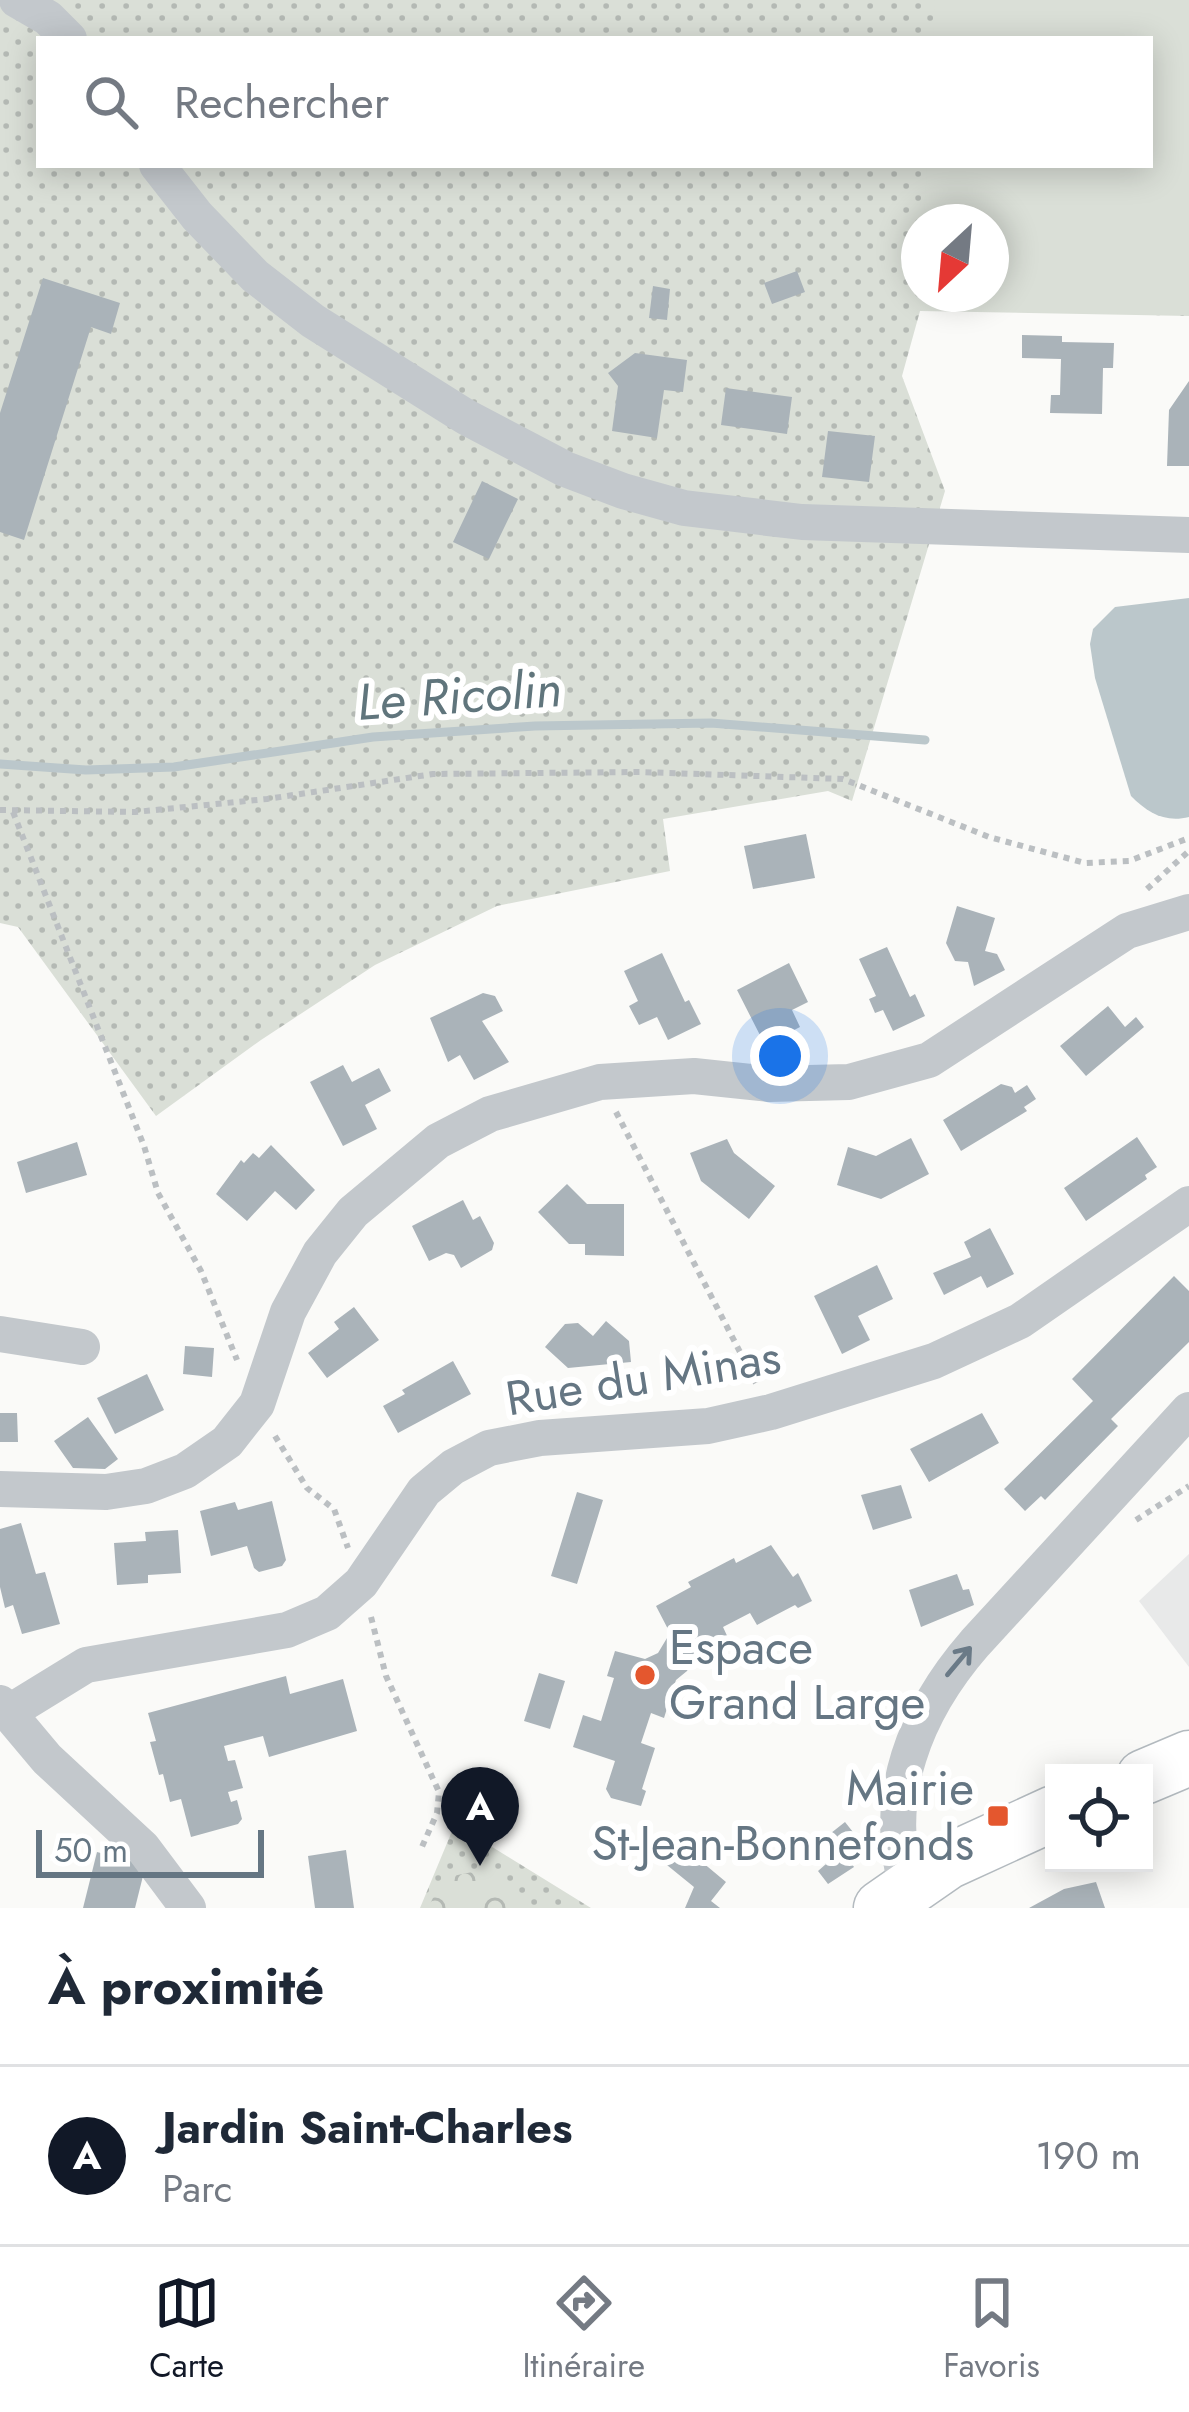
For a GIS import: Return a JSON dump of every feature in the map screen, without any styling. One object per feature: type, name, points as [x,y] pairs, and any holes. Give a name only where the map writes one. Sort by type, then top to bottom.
[{"type":"main road","points":[[923,1884],[1045,1818]]},
{"type":"street","points":[[17,0],[48,18],[66,36]]},
{"type":"street","points":[[160,168],[240,261],[313,321],[466,418],[566,470],[623,491],[683,508],[802,522],[1189,535]]},
{"type":"street","points":[[0,1489],[106,1492],[146,1486],[185,1471],[227,1442],[257,1404],[288,1312],[320,1253],[352,1212],[437,1141],[490,1114],[600,1082],[694,1076],[769,1084],[849,1082],[929,1060],[1127,931],[1189,912]]},
{"type":"street","name":"Rue du Minas","points":[[4,1708],[86,1665],[287,1630],[327,1613],[361,1583],[424,1491],[453,1467],[489,1448],[540,1438],[707,1426],[771,1412],[934,1361],[1020,1321],[1189,1204]]},
{"type":"street","points":[[0,1334],[82,1347]]},
{"type":"street","points":[[923,1884],[899,1861],[897,1824],[925,1710],[975,1643],[1189,1410]]},
{"type":"street","points":[[4,1708],[47,1760],[143,1848],[188,1908]]},
{"type":"path","points":[[0,810],[135,812],[267,799],[433,774],[640,772],[843,778],[989,837],[1085,863],[1130,861],[1189,838]]},
{"type":"path","points":[[13,812],[158,1192],[201,1271],[257,1404],[307,1488],[334,1509],[361,1583],[386,1676],[439,1792],[437,1813],[421,1849]]},
{"type":"path","points":[[600,1082],[771,1412]]},
{"type":"path","points":[[1118,1532],[1189,1486]]},
{"type":"shaded area","points":[[1189,598],[1189,817],[1172,819],[1150,812],[1131,796],[1095,678],[1090,644],[1093,629],[1115,607]]},
{"type":"shaded area","points":[[1189,1554],[1189,1667],[1139,1601]]},
{"type":"green space","points":[[0,0],[1189,0],[1189,316],[974,312],[1009,312],[1009,204],[901,204],[901,312],[920,312],[902,376],[945,491],[852,801],[828,791],[663,819],[670,871],[497,906],[375,965],[156,1116],[18,927],[0,923]]},
{"type":"green space","points":[[935,0],[1189,0],[1189,315],[1009,312],[1009,204],[925,204],[927,168],[1153,168],[1153,36],[933,36]]},
{"type":"green space","points":[[455,1824],[591,1908],[420,1908]]},
{"type":"green space","points":[[492,1868],[519,1908],[428,1908],[443,1878]]},
{"type":"building","points":[[797,271],[805,292],[772,304],[764,283]]},
{"type":"building","points":[[43,278],[120,303],[111,334],[91,327],[24,540],[0,532],[0,413]]},
{"type":"building","points":[[653,286],[670,289],[667,320],[649,318]]},
{"type":"building","points":[[1022,335],[1114,343],[1113,368],[1103,368],[1102,414],[1050,413],[1051,395],[1060,395],[1061,359],[1022,358]]},
{"type":"building","points":[[635,353],[687,360],[683,392],[664,390],[657,438],[612,431],[618,386],[608,373]]},
{"type":"building","points":[[1189,381],[1189,466],[1167,466],[1169,410]]},
{"type":"building","points":[[726,388],[792,397],[787,434],[721,425]]},
{"type":"building","points":[[828,431],[875,436],[869,482],[822,477]]},
{"type":"building","points":[[482,481],[518,499],[489,559],[453,542]]},
{"type":"building","points":[[806,834],[815,878],[753,889],[744,846]]},
{"type":"building","points":[[957,906],[995,918],[985,951],[997,954],[1005,970],[974,986],[968,962],[955,961],[946,943]]},
{"type":"building","points":[[887,947],[910,997],[915,994],[925,1016],[893,1031],[883,1010],[875,1013],[869,999],[876,996],[859,959]]},
{"type":"building","points":[[662,953],[701,1024],[668,1040],[657,1017],[639,1025],[629,1006],[638,1001],[624,971]]},
{"type":"building","points":[[789,963],[808,1002],[792,1010],[800,1027],[765,1045],[737,990]]},
{"type":"building","points":[[483,993],[495,996],[503,1011],[482,1021],[509,1062],[474,1080],[460,1055],[448,1062],[430,1018]]},
{"type":"building","points":[[1108,1006],[1125,1027],[1136,1017],[1144,1027],[1086,1076],[1060,1046]]},
{"type":"building","points":[[343,1065],[352,1082],[379,1068],[391,1091],[365,1105],[377,1129],[343,1146],[310,1082]]},
{"type":"building","points":[[1001,1084],[1015,1093],[1027,1085],[1036,1099],[1024,1107],[1027,1111],[961,1151],[943,1120]]},
{"type":"building","points":[[1137,1137],[1157,1167],[1086,1221],[1064,1188]]},
{"type":"building","points":[[911,1138],[929,1174],[881,1199],[837,1185],[848,1147],[876,1156]]},
{"type":"building","points":[[727,1139],[734,1153],[775,1186],[749,1219],[701,1181],[690,1153]]},
{"type":"building","points":[[77,1142],[87,1175],[26,1193],[17,1162]]},
{"type":"building","points":[[271,1145],[315,1190],[296,1210],[275,1191],[247,1221],[216,1194],[241,1160],[244,1163],[253,1153],[259,1158]]},
{"type":"building","points":[[567,1184],[587,1204],[624,1204],[624,1256],[585,1255],[585,1244],[569,1244],[538,1212]]},
{"type":"building","points":[[463,1200],[473,1220],[480,1216],[494,1243],[492,1250],[461,1268],[454,1255],[446,1253],[429,1261],[412,1226]]},
{"type":"building","points":[[990,1228],[1014,1274],[987,1288],[981,1276],[944,1295],[933,1273],[971,1257],[964,1242]]},
{"type":"building","points":[[877,1265],[893,1299],[858,1316],[870,1340],[842,1354],[814,1296]]},
{"type":"building","points":[[1174,1276],[1189,1291],[1189,1342],[1111,1419],[1118,1426],[1045,1500],[1041,1496],[1025,1511],[1004,1489],[1093,1401],[1072,1379]]},
{"type":"building","points":[[354,1307],[379,1340],[327,1378],[308,1353],[339,1329],[334,1322]]},
{"type":"building","points":[[606,1321],[629,1341],[631,1362],[568,1368],[545,1347],[565,1324],[578,1323],[593,1336]]},
{"type":"building","points":[[185,1346],[214,1348],[212,1377],[183,1374]]},
{"type":"building","points":[[453,1361],[471,1394],[398,1433],[383,1406]]},
{"type":"building","points":[[147,1374],[164,1410],[115,1434],[97,1398]]},
{"type":"building","points":[[0,1413],[17,1413],[18,1442],[0,1442]]},
{"type":"building","points":[[982,1413],[999,1443],[929,1482],[910,1449]]},
{"type":"building","points":[[88,1417],[118,1459],[105,1469],[73,1468],[54,1441]]},
{"type":"building","points":[[901,1485],[912,1518],[873,1530],[861,1495]]},
{"type":"building","points":[[577,1492],[603,1500],[577,1584],[551,1576]]},
{"type":"building","points":[[272,1501],[286,1560],[282,1566],[259,1572],[247,1546],[211,1556],[200,1511],[235,1502],[238,1510]]},
{"type":"building","points":[[21,1523],[36,1574],[45,1572],[60,1624],[22,1634],[13,1605],[5,1608],[0,1587],[0,1529]]},
{"type":"building","points":[[178,1530],[181,1573],[148,1575],[148,1583],[117,1585],[114,1543],[146,1541],[145,1532]]},
{"type":"building","name":"Espace Grand Large","points":[[771,1545],[793,1577],[798,1573],[812,1601],[757,1625],[750,1613],[723,1627],[729,1640],[694,1658],[676,1680],[664,1718],[651,1713],[641,1743],[655,1748],[641,1806],[611,1798],[606,1789],[615,1761],[573,1747],[583,1715],[601,1721],[614,1678],[607,1676],[615,1651],[645,1659],[658,1653],[670,1633],[656,1606],[691,1587],[688,1582]]},
{"type":"building","points":[[957,1574],[974,1605],[921,1627],[909,1590]]},
{"type":"building","points":[[539,1673],[565,1681],[550,1729],[524,1721]]},
{"type":"building","points":[[286,1676],[290,1694],[343,1679],[357,1731],[269,1757],[263,1736],[224,1746],[228,1761],[235,1760],[243,1788],[228,1792],[231,1802],[237,1800],[242,1819],[191,1837],[181,1799],[170,1802],[163,1774],[159,1775],[148,1713]]},
{"type":"building","points":[[845,1822],[868,1851],[828,1884],[818,1871],[826,1864],[812,1848]]},
{"type":"building","points":[[678,1842],[726,1882],[711,1901],[720,1908],[685,1908],[694,1887],[662,1861]]},
{"type":"building","points":[[346,1850],[354,1908],[315,1908],[308,1856]]},
{"type":"building","points":[[97,1852],[134,1862],[144,1872],[135,1908],[83,1908]]},
{"type":"building","points":[[1096,1882],[1105,1908],[1029,1908],[1064,1889]]},
{"type":"waterway","name":"Le Ricolin","points":[[0,764],[86,770],[174,767],[373,737],[535,726],[711,723],[925,740]]},
{"type":"place","name":"Espace Grand Large","points":[[645,1675]]},
{"type":"place","name":"Mairie St-Jean-Bonnefonds","points":[[998,1816]]},
{"type":"place","name":"Jardin Saint-Charles","points":[[480,1866]]}]
